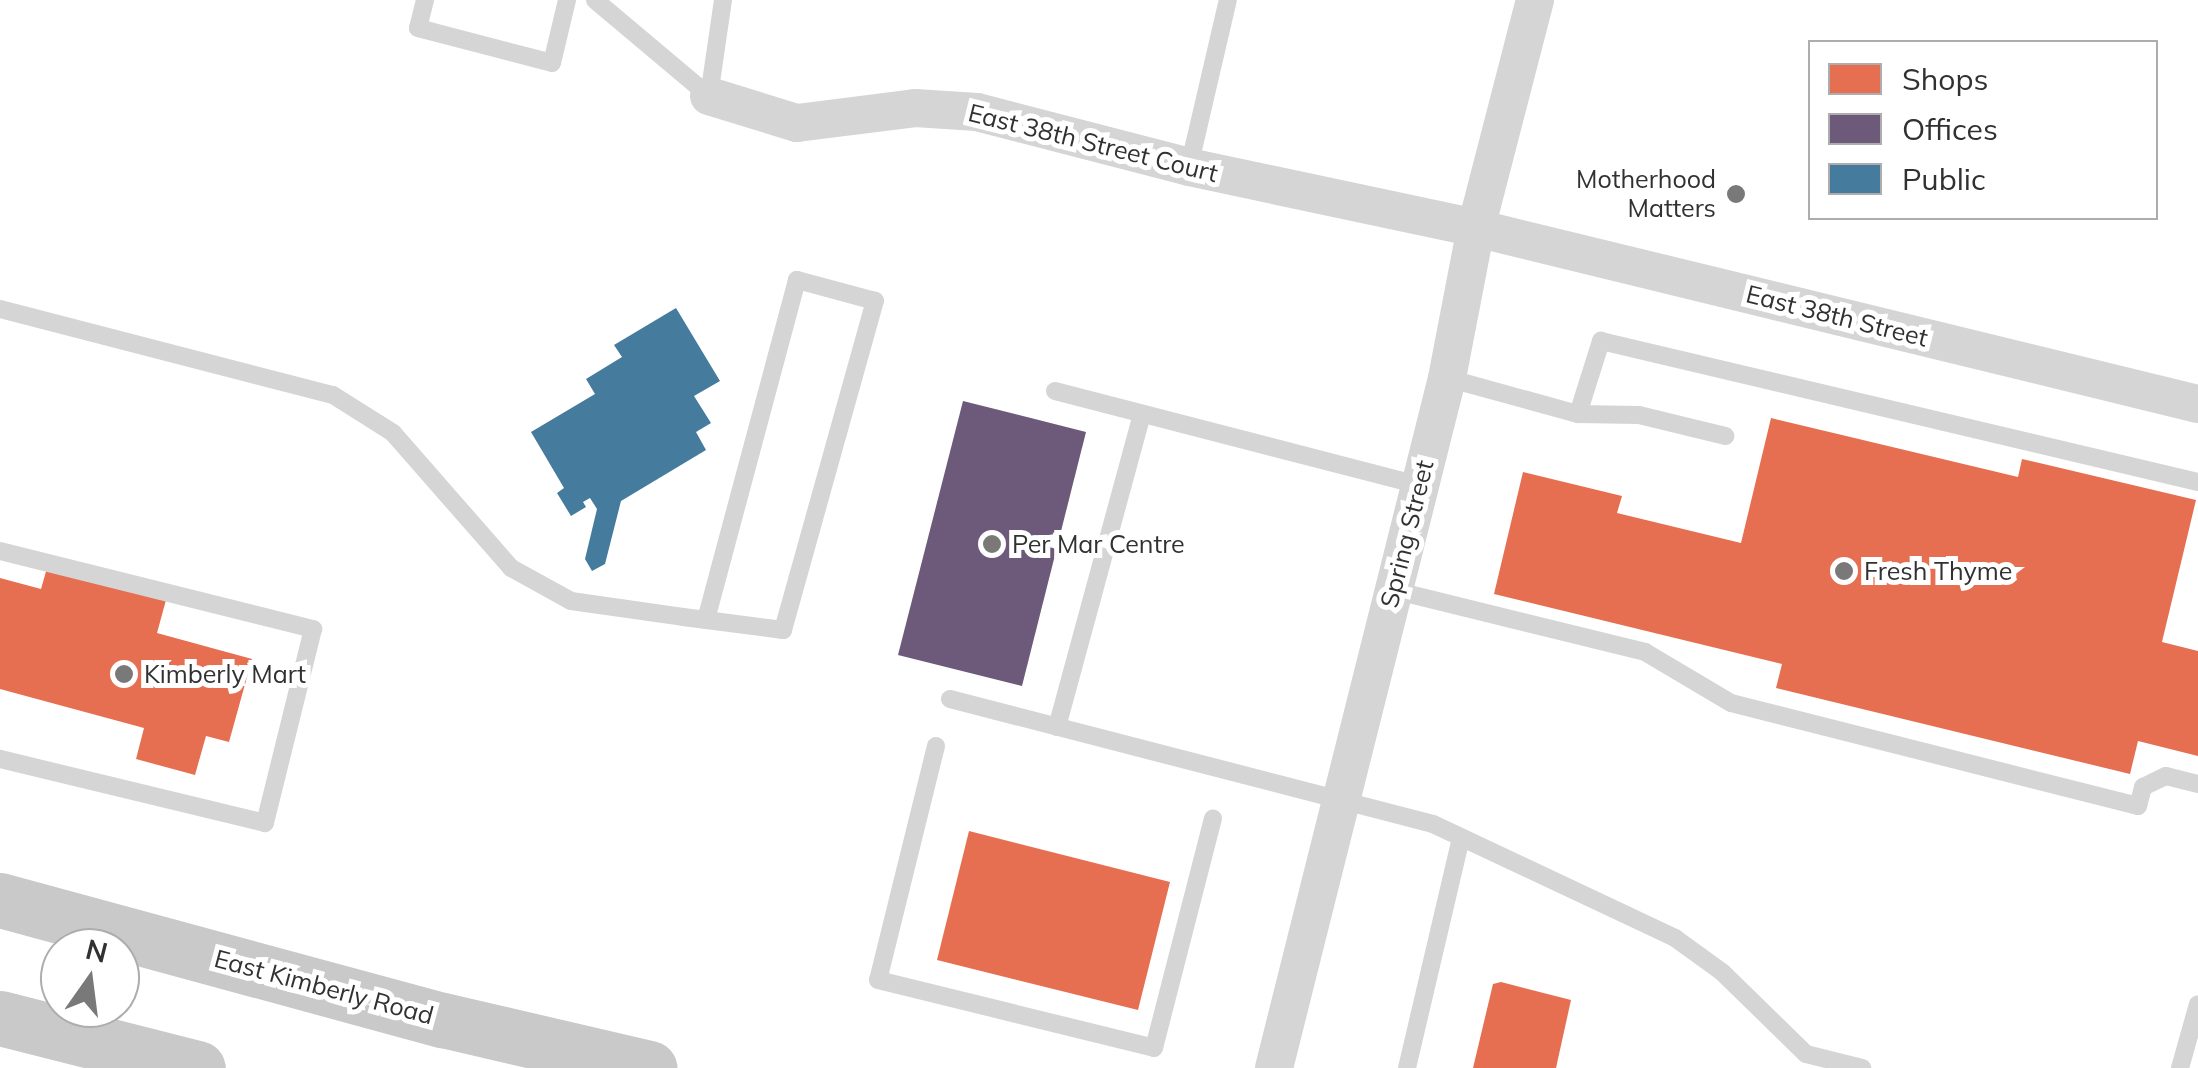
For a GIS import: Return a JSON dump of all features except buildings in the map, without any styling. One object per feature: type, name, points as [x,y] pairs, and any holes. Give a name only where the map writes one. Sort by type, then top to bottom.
[{"type":"main road","name":"East Kimberly Road","points":[[0,900],[443,1020],[650,1068]]},
{"type":"main road","points":[[0,1018],[198,1068]]},
{"type":"street","name":"Spring Street","points":[[1274,1068],[1447,378],[1476,228],[1535,0]]},
{"type":"street","name":"East 38th Street Court","points":[[709,96],[797,123],[915,108],[977,112],[1189,167],[1476,228]]},
{"type":"street","name":"East 38th Street","points":[[1476,228],[2198,404]]},
{"type":"lane","points":[[425,0],[418,28],[552,62],[567,0]]},
{"type":"lane","points":[[595,0],[709,96]]},
{"type":"lane","points":[[709,96],[722,0]]},
{"type":"lane","points":[[1189,167],[1228,0]]},
{"type":"lane","points":[[0,309],[334,395],[393,433],[512,568],[571,601],[706,620],[783,630],[875,301],[797,280],[706,620]]},
{"type":"lane","points":[[1578,414],[1601,342],[2198,482]]},
{"type":"lane","points":[[1447,378],[1578,414],[1639,415],[1726,436]]},
{"type":"lane","points":[[1055,390],[1418,485]]},
{"type":"lane","points":[[1057,727],[1142,414]]},
{"type":"lane","points":[[0,550],[314,629],[265,823],[0,759]]},
{"type":"lane","points":[[1392,590],[1645,652],[1731,702],[2120,802],[2138,806],[2143,788],[2166,776],[2198,784]]},
{"type":"lane","points":[[950,699],[1432,824],[1674,938],[1722,972],[1806,1054],[1862,1068]]},
{"type":"lane","points":[[936,746],[878,980],[1154,1048],[1213,818]]},
{"type":"lane","points":[[1407,1068],[1461,838]]},
{"type":"lane","points":[[2180,1068],[2198,1004]]},
{"type":"place","name":"Motherhood Matters","points":[[1736,194]]},
{"type":"place","name":"Per Mar Centre","points":[[992,544]]},
{"type":"place","name":"Fresh Thyme","points":[[1844,571]]},
{"type":"place","name":"Kimberly Mart","points":[[124,674]]}]
